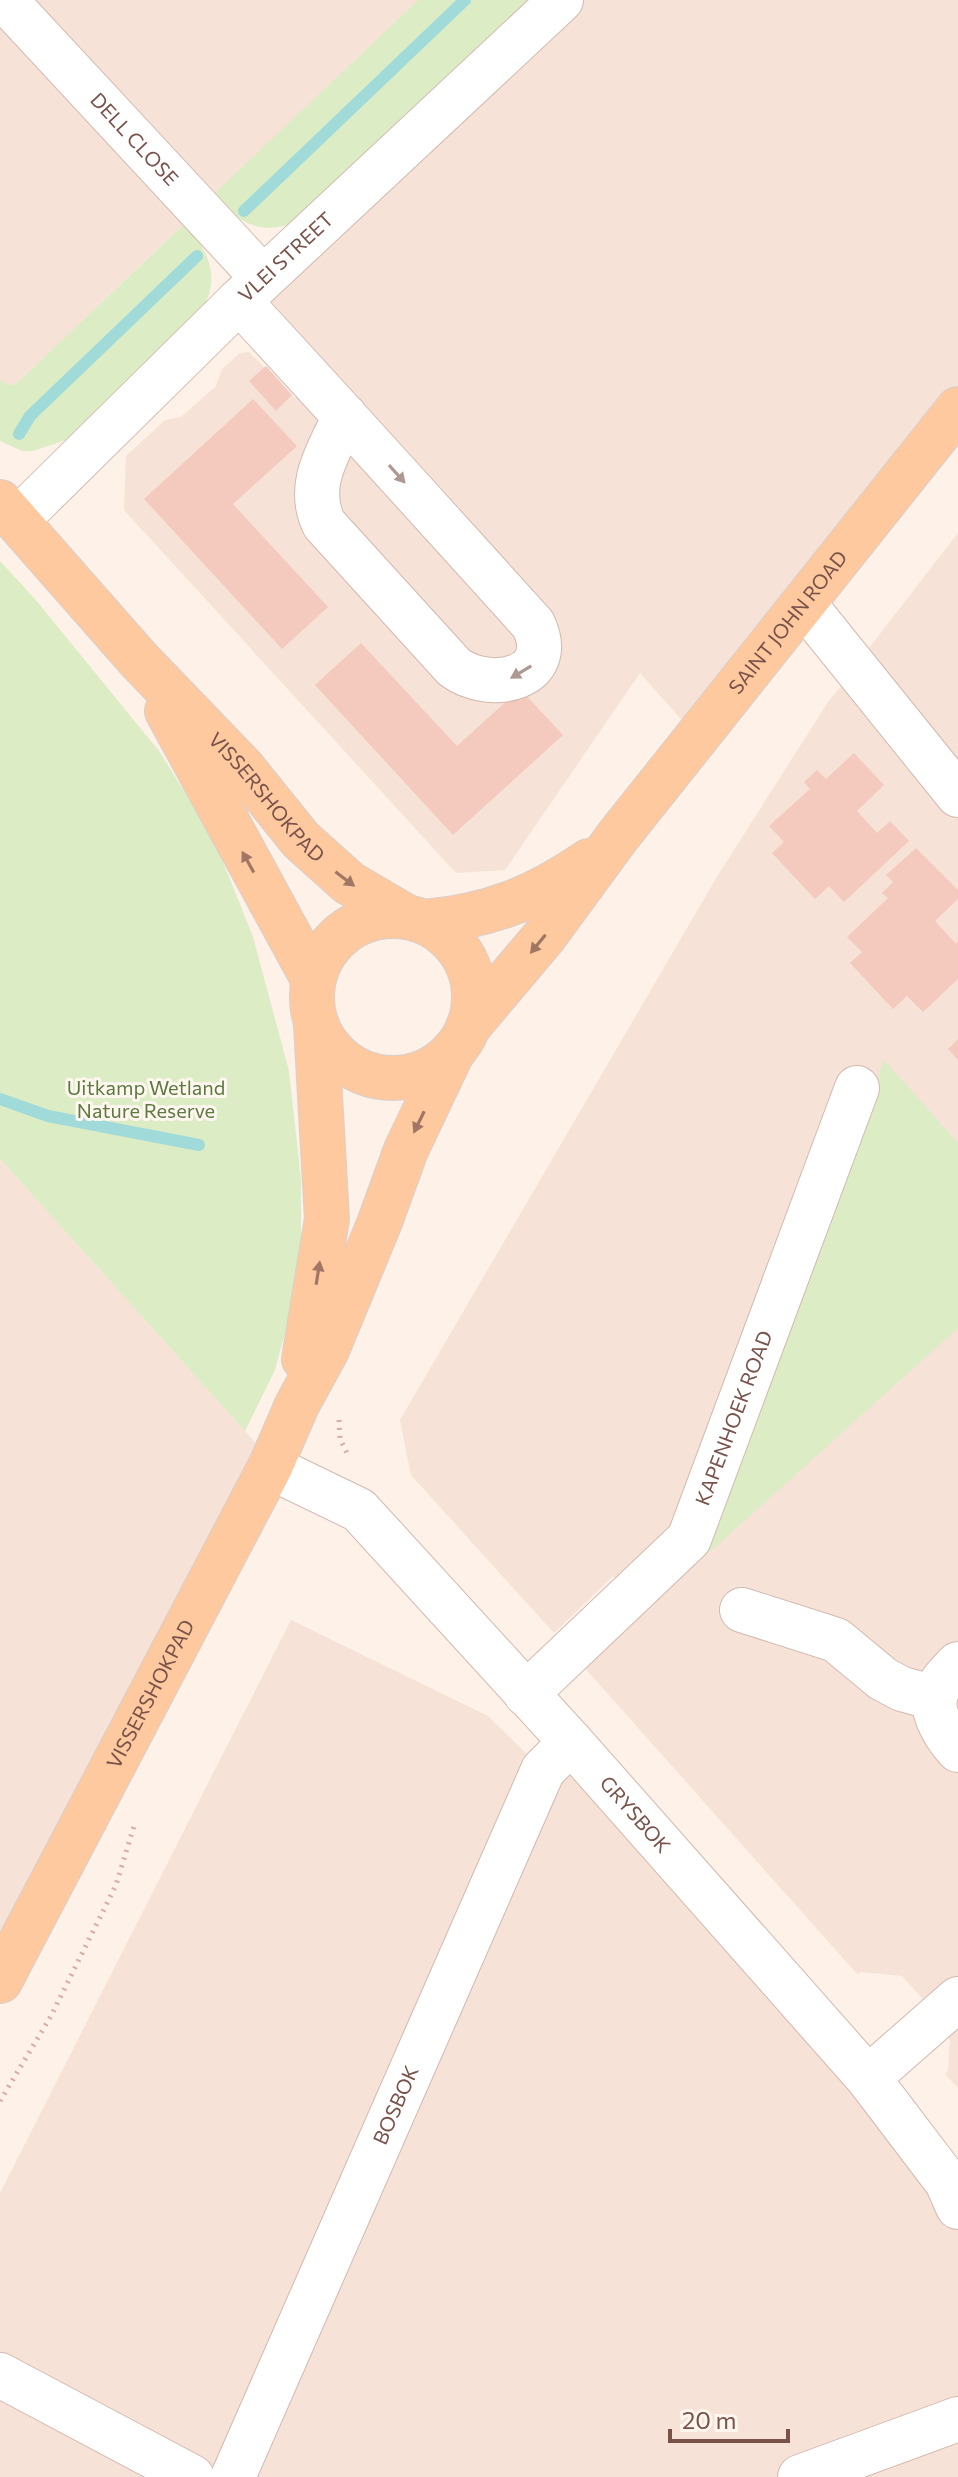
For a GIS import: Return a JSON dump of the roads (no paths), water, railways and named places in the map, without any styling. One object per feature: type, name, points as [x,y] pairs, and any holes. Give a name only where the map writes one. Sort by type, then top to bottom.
[{"type":"main road","name":"SAINT JOHN ROAD","points":[[461,1039],[544,937],[618,836],[958,409]]},
{"type":"main road","name":"VISSERSHOKPAD","points":[[8,511],[139,660],[243,768],[312,851],[349,883],[416,919]]},
{"type":"main road","name":"VISSERSHOKPAD","points":[[139,660],[313,979]]},
{"type":"main road","name":"SAINT JOHN ROAD","points":[[416,919],[480,914],[523,900],[557,883],[618,836]]},
{"type":"main road","points":[[372,918],[416,919],[443,933],[458,947],[474,986],[474,1006],[461,1039],[438,1065],[419,1074],[398,1078],[377,1077],[358,1071],[340,1059],[326,1044],[316,1025],[311,1002],[313,979],[318,963],[340,934],[372,918]]},
{"type":"main road","name":"VISSERSHOKPAD","points":[[297,1405],[327,1219],[316,1025]]},
{"type":"main road","name":"VISSERSHOKPAD","points":[[0,1981],[270,1467],[297,1405],[327,1350],[406,1150],[461,1039]]},
{"type":"street","name":"DELL CLOSE","points":[[5,0],[251,290],[345,416],[533,624],[539,635],[539,648],[536,660],[522,675],[493,682],[465,675],[454,667],[324,524],[318,511],[317,481],[345,416]]},
{"type":"street","name":"VLEI STREET","points":[[8,511],[251,290],[561,0]]},
{"type":"street","points":[[804,604],[958,795]]},
{"type":"street","name":"KAPENHOEK ROAD","points":[[526,1694],[689,1539],[857,1088]]},
{"type":"street","name":"GRYSBOK","points":[[270,1467],[359,1510],[571,1742],[868,2078],[947,2182],[958,2207]]},
{"type":"street","points":[[742,1610],[836,1640],[883,1679],[902,1689],[946,1681],[938,1719],[958,1750]]},
{"type":"street","name":"BOSBOK","points":[[233,2477],[543,1770],[571,1742]]},
{"type":"street","points":[[868,2078],[958,1999]]},
{"type":"street","points":[[0,2375],[192,2477]]},
{"type":"street","points":[[800,2477],[958,2419]]},
{"type":"waterway","points":[[244,211],[465,0]]},
{"type":"waterway","points":[[19,434],[30,416],[197,256]]},
{"type":"waterway","points":[[0,1099],[48,1116],[199,1145]]},
{"type":"park label","name":"Uitkamp Wetland Nature Reserve","points":[[146,1100]]}]
